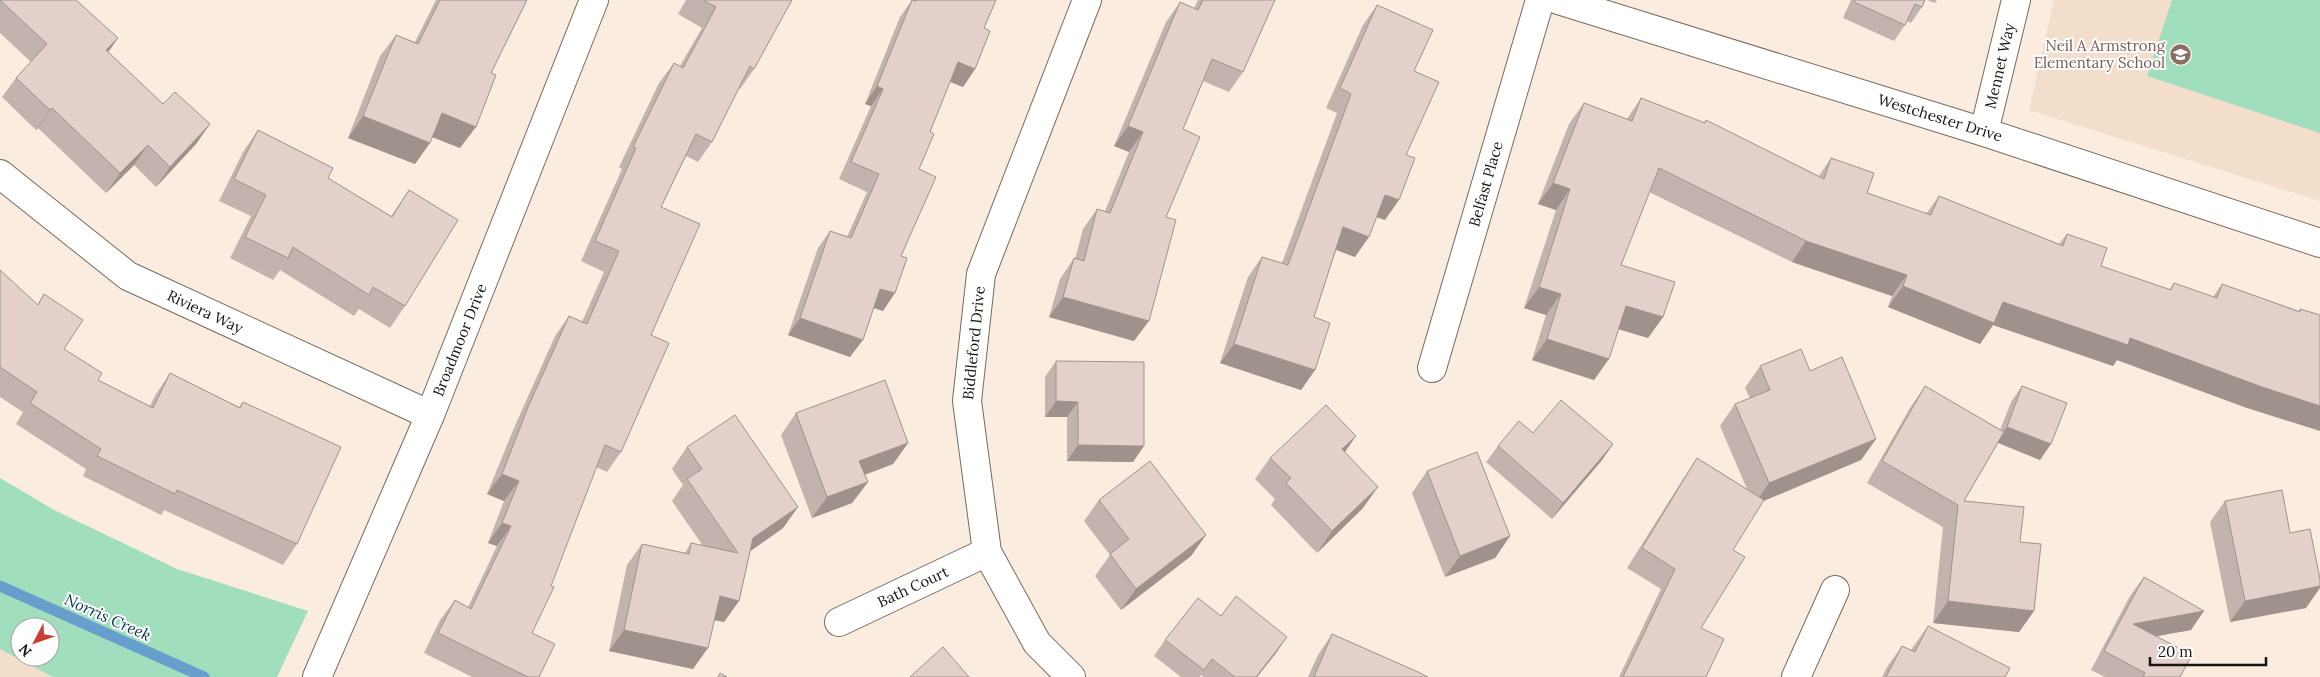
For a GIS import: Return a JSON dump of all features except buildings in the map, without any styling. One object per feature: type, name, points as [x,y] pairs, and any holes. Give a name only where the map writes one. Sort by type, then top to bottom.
[{"type":"street","name":"Broadmoor Drive","points":[[317,677],[430,415],[594,0]]},
{"type":"street","name":"Biddleford Drive","points":[[1071,677],[1037,643],[987,552],[967,401],[981,274],[1087,0]]},
{"type":"street","name":"Belfast Place","points":[[1432,368],[1540,0]]},
{"type":"street","name":"Westchester Drive","points":[[1558,0],[1984,132],[2320,243]]},
{"type":"street","name":"Mennet Way","points":[[1984,132],[2016,0]]},
{"type":"street","name":"Riviera Way","points":[[0,174],[128,276],[430,415]]},
{"type":"street","name":"Bath Court","points":[[839,622],[987,552]]},
{"type":"street","points":[[1796,677],[1835,590]]},
{"type":"shaded area","name":"Neil A Armstrong Elementary School","points":[[2054,0],[2320,0],[2320,201],[2029,110]]},
{"type":"shaded area","points":[[0,649],[10,654],[10,667],[34,667],[53,677],[0,677]]},
{"type":"green space","points":[[2172,0],[2320,0],[2320,133],[2147,76]]},
{"type":"green space","points":[[0,478],[54,510],[177,569],[308,611],[277,677],[53,677],[34,667],[60,667],[60,617],[10,617],[10,654],[0,649]]},
{"type":"waterway","name":"Norris Creek","points":[[0,586],[204,677]]},
{"type":"place","name":"Neil A Armstrong Elementary School","points":[[2181,55]]}]
